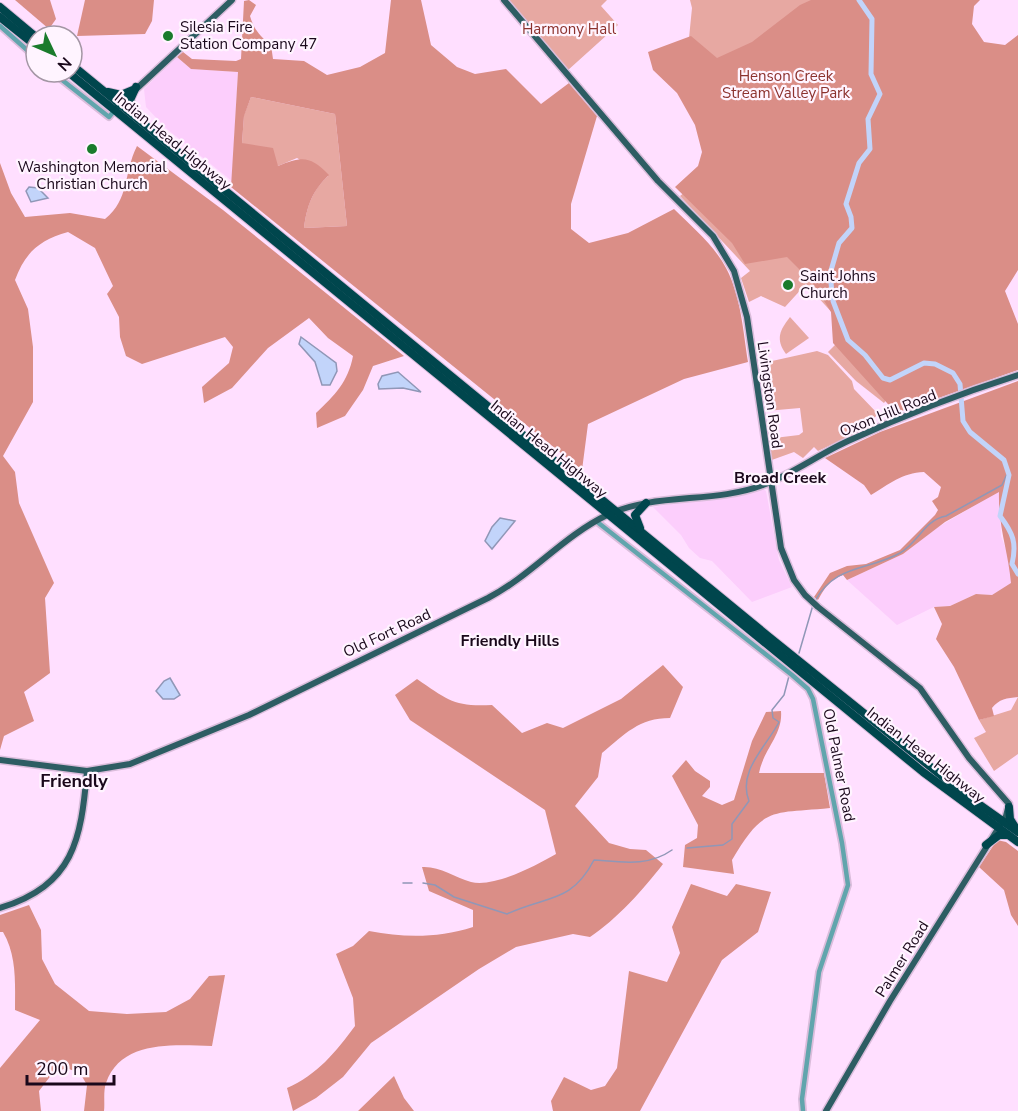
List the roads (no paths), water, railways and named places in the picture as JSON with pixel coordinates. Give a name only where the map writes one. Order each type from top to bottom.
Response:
[{"type":"highway","points":[[0,7],[24,27]]},
{"type":"highway","points":[[0,17],[24,36]]},
{"type":"highway","name":"Indian Head Highway","points":[[84,75],[96,85],[114,111],[145,124],[963,793],[1000,824],[1008,836],[1018,842]]},
{"type":"highway","name":"Indian Head Highway","points":[[82,84],[923,772],[1000,824],[1018,831]]},
{"type":"highway","points":[[96,85],[117,96],[135,88]]},
{"type":"highway","points":[[135,88],[131,96],[131,105],[145,124]]},
{"type":"highway","points":[[646,503],[636,512],[635,519],[649,538]]},
{"type":"highway","points":[[1009,807],[1011,823],[1018,831]]},
{"type":"highway","points":[[986,845],[999,835],[1008,836]]},
{"type":"main road","points":[[114,111],[135,88],[232,0]]},
{"type":"main road","name":"Livingston Road","points":[[504,0],[658,182],[707,229],[730,262],[740,287],[747,317],[782,554],[794,580],[816,606],[920,688],[969,758],[1005,798],[1009,807]]},
{"type":"main road","name":"Oxon Hill Road","points":[[771,482],[848,441],[1018,375]]},
{"type":"main road","name":"Old Fort Road","points":[[0,760],[87,771],[130,764],[249,715],[488,598],[519,581],[554,548],[596,521],[617,511],[646,503],[745,490],[771,482]]},
{"type":"main road","points":[[0,908],[27,898],[44,887],[67,861],[81,829],[87,771]]},
{"type":"main road","points":[[1000,824],[1009,807]]},
{"type":"main road","name":"Palmer Road","points":[[826,1111],[882,1014],[1000,824]]},
{"type":"street","points":[[0,26],[24,47]]},
{"type":"street","points":[[71,84],[114,111]]},
{"type":"street","name":"Old Palmer Road","points":[[596,521],[792,675],[808,689],[813,699],[842,843],[848,885],[819,972],[802,1099],[803,1111]]},
{"type":"water","points":[[29,187],[38,188],[48,198],[31,202],[26,191]]},
{"type":"water","points":[[301,337],[336,363],[337,371],[330,385],[322,385],[315,362],[299,344]]},
{"type":"water","points":[[398,372],[421,392],[403,388],[379,389],[378,384],[382,376]]},
{"type":"water","points":[[500,518],[515,521],[492,549],[485,541]]},
{"type":"water","points":[[170,678],[180,695],[174,699],[163,699],[156,691],[164,681]]},
{"type":"waterway","name":"Broad Creek","points":[[859,0],[872,19],[871,74],[880,94],[868,119],[870,149],[859,163],[846,204],[852,228],[839,243],[830,274],[833,301],[848,340],[865,355],[883,378],[890,380],[924,363],[935,364],[953,373],[960,384],[963,421],[970,432],[1004,460],[1009,475],[1000,516],[1013,538],[1012,564],[1018,574]]},
{"type":"waterway","points":[[815,601],[832,580],[842,574],[900,553],[932,522],[1002,485],[1008,472]]},
{"type":"waterway","points":[[799,653],[813,605]]},
{"type":"waterway","points":[[687,848],[723,845],[732,839],[732,824],[749,801],[746,790],[750,769],[779,722],[773,718],[772,710],[784,695],[789,676]]},
{"type":"waterway","points":[[423,883],[435,885],[454,897],[507,914],[567,891],[585,874],[594,860],[644,861],[672,850]]},
{"type":"waterway","points":[[403,883],[412,883]]},
{"type":"place","name":"Silesia Fire Station Company 47","points":[[168,36]]},
{"type":"place","name":"Washington Memorial Christian Church","points":[[92,149]]},
{"type":"place","name":"Saint Johns Church","points":[[788,285]]},
{"type":"district","name":"Broad Creek","points":[[780,478]]},
{"type":"district","name":"Friendly Hills","points":[[510,641]]},
{"type":"district","name":"Friendly","points":[[74,781]]},
{"type":"park label","name":"Harmony Hall","points":[[569,29]]},
{"type":"park label","name":"Henson Creek Stream Valley Park","points":[[786,84]]}]
